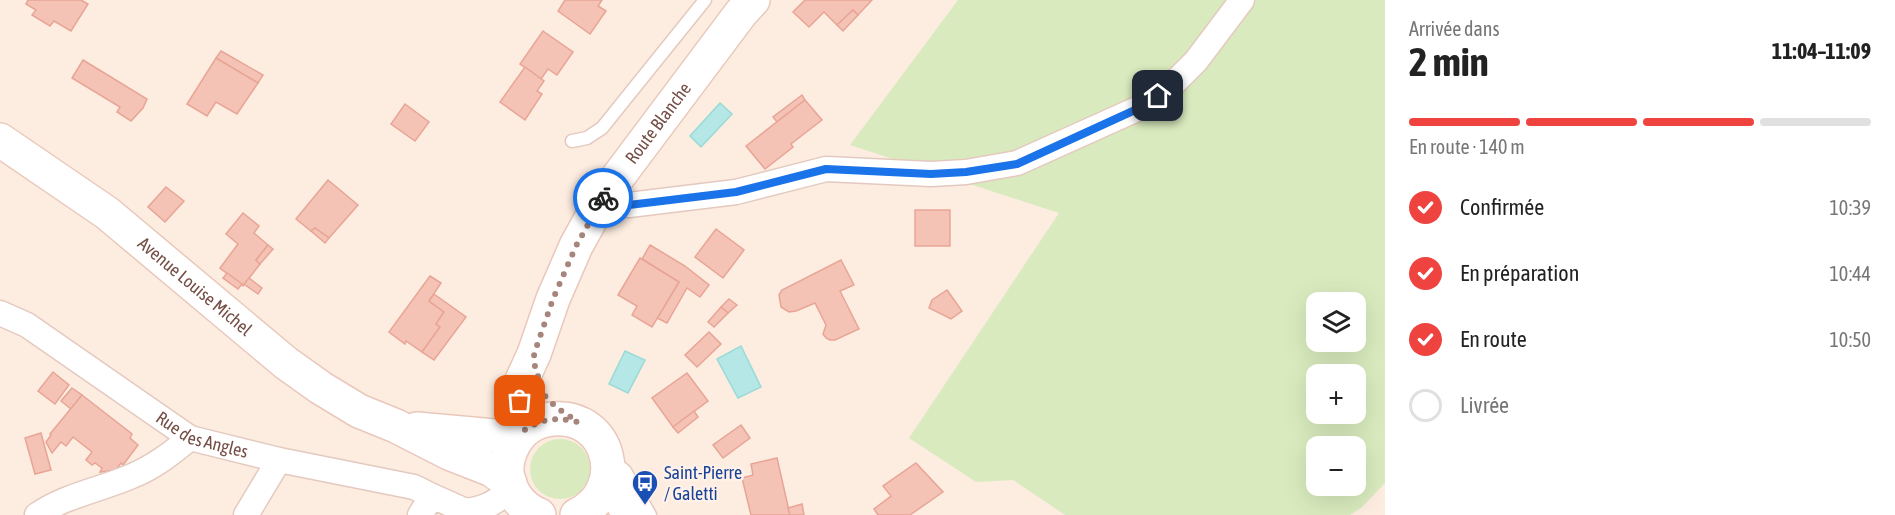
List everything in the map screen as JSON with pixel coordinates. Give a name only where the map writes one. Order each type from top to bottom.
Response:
[{"type":"street","name":"Route Blanche","points":[[520,435],[522,380],[576,246],[603,197],[753,0]]},
{"type":"street","points":[[603,197],[629,205],[736,192],[826,169],[931,174],[966,172],[1017,164],[1146,105],[1170,87],[1196,61],[1242,0]]},
{"type":"street","name":"Avenue Louise Michel","points":[[0,140],[107,213],[286,363],[321,388],[359,411],[396,426],[451,454],[492,470],[511,486],[525,507],[539,515]]},
{"type":"street","name":"Rue des Angles","points":[[0,313],[27,325],[190,438],[279,460],[414,487],[426,505],[470,513]]},
{"type":"street","points":[[534,354],[535,367],[544,395],[557,408],[596,436],[603,445],[607,467],[630,515]]},
{"type":"street","points":[[470,513],[492,505],[511,486],[507,472],[508,460],[520,435],[545,419],[562,418],[578,422]]},
{"type":"street","name":"Avenue Louise Michel","points":[[396,426],[520,435]]},
{"type":"street","points":[[37,515],[72,496],[130,477],[157,463],[190,438]]},
{"type":"street","points":[[246,515],[279,460]]},
{"type":"street","points":[[577,515],[599,498],[607,467]]},
{"type":"lane","points":[[572,141],[587,138],[602,128],[705,0]]},
{"type":"lane","points":[[607,467],[626,471],[650,515]]},
{"type":"green space","points":[[958,0],[1385,0],[1385,483],[1362,507],[1350,515],[1065,515],[1013,480],[976,482],[909,438],[1059,213],[850,145]]},
{"type":"green space","points":[[554,439],[566,439],[582,447],[588,457],[590,469],[588,481],[582,491],[566,499],[554,499],[538,491],[530,475],[530,463],[538,447]]},
{"type":"water","points":[[720,103],[732,114],[701,147],[690,136]]},
{"type":"water","points":[[741,346],[761,387],[738,398],[717,359]]},
{"type":"water","points":[[625,351],[645,360],[628,393],[609,384]]},
{"type":"building","points":[[28,0],[81,0],[88,4],[71,31],[54,21],[50,26],[32,15],[36,10],[26,4]]},
{"type":"building","points":[[565,0],[602,0],[598,6],[606,11],[590,34],[558,11]]},
{"type":"building","points":[[805,0],[872,0],[858,15],[853,10],[837,25],[824,12],[809,27],[793,12]]},
{"type":"building","points":[[853,10],[858,15],[843,31],[837,25]]},
{"type":"building","points":[[543,31],[573,52],[557,75],[548,69],[541,79],[520,64]]},
{"type":"building","points":[[221,51],[263,75],[258,83],[216,58]]},
{"type":"building","points":[[216,58],[258,83],[237,114],[216,102],[207,116],[187,104]]},
{"type":"building","points":[[83,60],[147,99],[143,108],[131,121],[117,112],[120,107],[72,78]]},
{"type":"building","points":[[525,67],[544,81],[537,91],[542,94],[525,120],[500,102]]},
{"type":"building","points":[[802,95],[805,100],[777,122],[773,117]]},
{"type":"building","points":[[805,100],[822,120],[791,144],[793,147],[765,169],[746,146]]},
{"type":"building","points":[[405,104],[429,122],[415,141],[391,124]]},
{"type":"building","points":[[328,180],[358,205],[329,238],[315,228],[311,231],[296,219]]},
{"type":"building","points":[[166,187],[184,201],[165,222],[148,207]]},
{"type":"building","points":[[915,210],[950,210],[950,246],[915,246]]},
{"type":"building","points":[[243,213],[259,226],[254,233],[268,245],[256,260],[260,264],[243,286],[220,268],[238,244],[226,234]]},
{"type":"building","points":[[315,228],[329,238],[325,243],[311,231]]},
{"type":"building","points":[[716,229],[744,250],[723,278],[695,257]]},
{"type":"building","points":[[268,245],[273,249],[260,264],[256,260]]},
{"type":"building","points":[[650,245],[685,266],[709,285],[700,297],[687,288],[667,323],[657,318],[679,282],[642,259]]},
{"type":"building","points":[[640,258],[679,282],[652,327],[632,315],[637,306],[618,295]]},
{"type":"building","points":[[841,260],[854,285],[840,291],[859,329],[830,340],[823,334],[826,325],[815,303],[789,312],[781,307],[779,295],[782,290]]},
{"type":"building","points":[[227,273],[242,284],[238,289],[223,278]]},
{"type":"building","points":[[430,276],[441,283],[429,301],[444,312],[436,324],[440,327],[422,352],[406,341],[405,344],[389,332]]},
{"type":"building","points":[[249,278],[262,288],[258,294],[244,284]]},
{"type":"building","points":[[947,290],[962,311],[951,319],[929,308],[932,300]]},
{"type":"building","points":[[434,294],[466,317],[434,360],[422,352],[440,327],[436,324],[444,312],[429,301]]},
{"type":"building","points":[[729,299],[737,305],[728,313],[721,307]]},
{"type":"building","points":[[721,307],[728,313],[714,327],[708,322]]},
{"type":"building","points":[[709,332],[721,344],[697,367],[685,355]]},
{"type":"building","points":[[53,372],[69,385],[55,404],[38,391]]},
{"type":"building","points":[[687,373],[708,401],[673,427],[652,398]]},
{"type":"building","points":[[72,388],[82,395],[71,409],[61,401]]},
{"type":"building","points":[[82,395],[132,434],[130,438],[138,445],[123,465],[121,463],[116,470],[100,472],[102,468],[86,460],[92,452],[73,437],[66,446],[61,442],[52,453],[46,442]]},
{"type":"building","points":[[694,411],[698,417],[678,433],[673,427]]},
{"type":"building","points":[[741,425],[750,438],[723,458],[713,445]]},
{"type":"building","points":[[41,433],[51,470],[35,474],[25,438]]},
{"type":"building","points":[[777,458],[790,515],[751,515],[742,478],[753,475],[751,464]]},
{"type":"building","points":[[916,463],[943,492],[910,515],[878,515],[874,509],[891,496],[883,486]]},
{"type":"building","points":[[802,504],[804,515],[790,515],[788,508]]},
{"type":"way so far","points":[[520,401],[523,431],[545,419],[562,418],[578,422],[557,408],[544,395],[535,367],[534,354],[553,299],[576,246],[603,198]]},
{"type":"place","name":"Saint-Pierre / Galetti","points":[[645,506]]},
{"type":"route","points":[[603,198],[629,205],[736,192],[826,169],[931,174],[966,172],[1017,164],[1146,105],[1158,96]]}]
